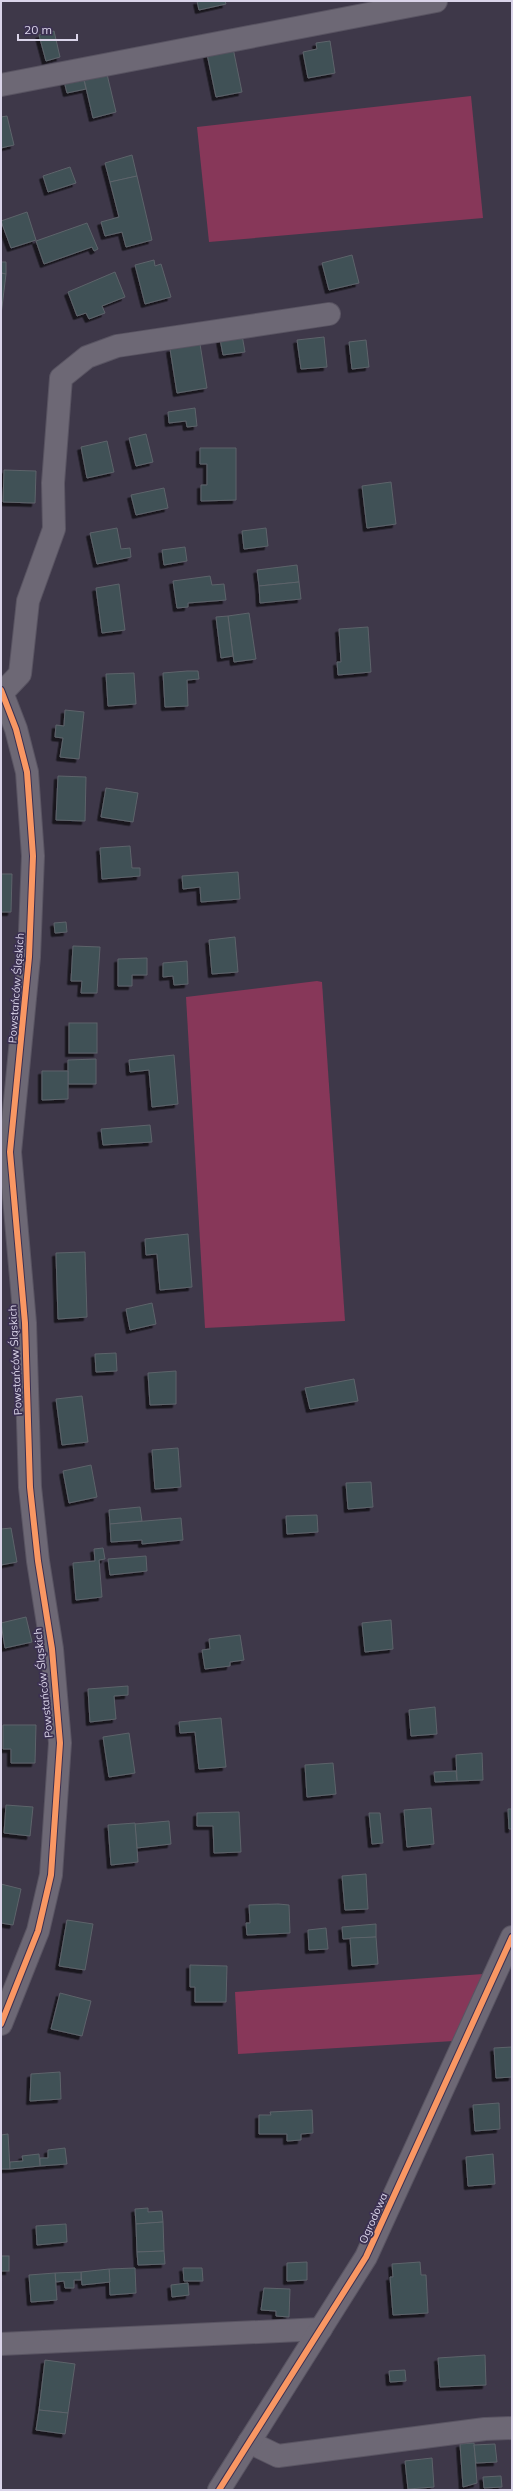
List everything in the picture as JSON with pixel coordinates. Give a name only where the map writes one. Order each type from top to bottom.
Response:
[{"type":"street","points":[[1,85],[436,1]]},
{"type":"street","points":[[2,692],[20,674],[28,601],[54,529],[53,483],[61,378],[87,357],[117,346],[329,314]]},
{"type":"street","name":"Powstańców Śląskich","points":[[1,2024],[38,1931],[51,1875],[60,1743],[52,1649],[38,1561],[30,1487],[25,1323],[5,1152],[29,957],[33,856],[28,772],[16,729],[2,692]]},
{"type":"street","name":"Ogrodowa","points":[[219,2490],[366,2258],[502,1980],[512,1937]]},
{"type":"street","points":[[1,2344],[321,2329]]},
{"type":"street","points":[[249,2442],[278,2456],[485,2429],[512,2428]]},
{"type":"shaded area","points":[[471,96],[483,218],[209,242],[197,127]]},
{"type":"shaded area","points":[[317,981],[322,982],[345,1321],[205,1328],[186,997]]},
{"type":"shaded area","points":[[483,1974],[454,2041],[238,2054],[235,1992]]},
{"type":"building","points":[[197,1],[225,1],[226,4],[199,10]]},
{"type":"building","points":[[54,31],[60,57],[46,61],[39,35]]},
{"type":"building","points":[[330,41],[335,73],[308,78],[303,52],[317,49],[316,43]]},
{"type":"building","points":[[233,48],[242,92],[216,97],[207,54]]},
{"type":"building","points":[[106,70],[116,112],[93,118],[83,75]]},
{"type":"building","points":[[82,72],[86,89],[67,93],[63,77]]},
{"type":"building","points":[[7,116],[14,145],[1,148],[1,117]]},
{"type":"building","points":[[132,155],[137,176],[110,182],[105,163]]},
{"type":"building","points":[[70,167],[76,183],[48,192],[43,176]]},
{"type":"building","points":[[137,176],[152,240],[126,247],[122,232],[105,236],[101,222],[119,217],[110,182]]},
{"type":"building","points":[[27,212],[36,240],[11,248],[1,221]]},
{"type":"building","points":[[87,223],[98,249],[94,251],[92,247],[44,264],[36,241]]},
{"type":"building","points":[[352,255],[359,283],[329,290],[322,263]]},
{"type":"building","points":[[154,260],[155,266],[161,264],[171,297],[145,304],[135,265]]},
{"type":"building","points":[[1,262],[6,262],[6,274],[1,273]]},
{"type":"building","points":[[115,272],[125,297],[102,306],[105,313],[89,319],[86,313],[77,316],[68,292]]},
{"type":"building","points":[[1,273],[6,274],[1,315]]},
{"type":"building","points":[[242,335],[245,352],[223,355],[220,339]]},
{"type":"building","points":[[324,337],[327,367],[301,369],[297,340]]},
{"type":"building","points":[[366,340],[369,367],[352,369],[349,342]]},
{"type":"building","points":[[200,344],[207,388],[177,393],[170,349]]},
{"type":"building","points":[[195,408],[197,426],[187,427],[186,421],[169,423],[168,412]]},
{"type":"building","points":[[146,434],[153,462],[136,466],[129,438]]},
{"type":"building","points":[[107,441],[114,472],[87,478],[81,447]]},
{"type":"building","points":[[200,448],[236,448],[236,500],[201,501],[201,485],[207,485],[207,464],[200,464]]},
{"type":"building","points":[[4,470],[36,471],[35,503],[3,502]]},
{"type":"building","points":[[391,482],[396,524],[367,528],[362,486]]},
{"type":"building","points":[[164,488],[168,508],[136,515],[131,495]]},
{"type":"building","points":[[117,528],[121,549],[130,548],[131,557],[97,564],[90,533]]},
{"type":"building","points":[[266,528],[268,546],[244,549],[242,531]]},
{"type":"building","points":[[185,547],[187,561],[164,565],[162,550]]},
{"type":"building","points":[[297,565],[299,582],[259,586],[257,570]]},
{"type":"building","points":[[210,576],[212,585],[224,584],[226,600],[188,603],[188,607],[177,608],[173,581]]},
{"type":"building","points":[[299,582],[301,599],[260,603],[259,586]]},
{"type":"building","points":[[119,584],[125,630],[102,633],[96,588]]},
{"type":"building","points":[[249,613],[256,659],[234,662],[228,616]]},
{"type":"building","points":[[228,616],[233,656],[221,658],[216,617]]},
{"type":"building","points":[[368,627],[371,672],[338,675],[337,662],[341,662],[339,629]]},
{"type":"building","points":[[198,671],[199,679],[187,680],[188,706],[165,707],[163,673]]},
{"type":"building","points":[[134,673],[136,704],[108,706],[106,674]]},
{"type":"building","points":[[65,710],[84,712],[79,759],[60,757],[63,738],[55,737],[56,725],[64,726]]},
{"type":"building","points":[[58,776],[86,777],[85,821],[56,820]]},
{"type":"building","points":[[106,788],[138,793],[133,822],[101,817]]},
{"type":"building","points":[[130,846],[132,868],[140,868],[140,876],[102,879],[100,848]]},
{"type":"building","points":[[238,872],[240,899],[201,902],[200,887],[183,889],[182,876]]},
{"type":"building","points":[[1,874],[12,874],[11,912],[1,912]]},
{"type":"building","points":[[66,922],[67,932],[55,933],[54,923]]},
{"type":"building","points":[[235,937],[238,972],[212,974],[209,940]]},
{"type":"building","points":[[73,946],[100,947],[97,993],[81,993],[82,981],[71,981]]},
{"type":"building","points":[[147,958],[147,975],[132,975],[132,986],[118,986],[118,959]]},
{"type":"building","points":[[187,961],[188,984],[174,985],[173,976],[163,977],[163,963]]},
{"type":"building","points":[[69,1023],[97,1023],[97,1053],[69,1053]]},
{"type":"building","points":[[174,1055],[178,1104],[152,1107],[149,1070],[130,1072],[129,1060]]},
{"type":"building","points":[[96,1059],[96,1084],[68,1084],[68,1060]]},
{"type":"building","points":[[42,1071],[68,1071],[68,1099],[42,1100]]},
{"type":"building","points":[[150,1125],[152,1142],[103,1145],[101,1129]]},
{"type":"building","points":[[188,1234],[192,1287],[160,1290],[157,1254],[146,1255],[145,1239]]},
{"type":"building","points":[[85,1252],[87,1317],[58,1319],[56,1253]]},
{"type":"building","points":[[152,1303],[156,1324],[130,1330],[126,1309]]},
{"type":"building","points":[[116,1353],[117,1371],[96,1372],[95,1354]]},
{"type":"building","points":[[176,1371],[176,1404],[150,1405],[148,1373]]},
{"type":"building","points":[[354,1379],[358,1401],[310,1409],[305,1388]]},
{"type":"building","points":[[82,1396],[88,1442],[62,1445],[56,1399]]},
{"type":"building","points":[[178,1448],[181,1487],[155,1489],[152,1450]]},
{"type":"building","points":[[91,1465],[97,1497],[69,1503],[63,1471]]},
{"type":"building","points":[[371,1482],[373,1507],[348,1509],[346,1483]]},
{"type":"building","points":[[140,1507],[142,1521],[110,1524],[109,1510]]},
{"type":"building","points":[[317,1515],[318,1532],[287,1534],[286,1516]]},
{"type":"building","points":[[181,1518],[183,1540],[142,1544],[142,1540],[111,1542],[110,1524]]},
{"type":"building","points":[[11,1528],[17,1562],[1,1565],[1,1529]]},
{"type":"building","points":[[103,1548],[105,1559],[99,1560],[102,1597],[76,1600],[73,1563],[95,1561],[94,1549]]},
{"type":"building","points":[[146,1556],[147,1571],[110,1575],[108,1559]]},
{"type":"building","points":[[26,1617],[32,1642],[5,1648],[1,1623]]},
{"type":"building","points":[[391,1620],[393,1649],[365,1652],[362,1623]]},
{"type":"building","points":[[240,1635],[244,1660],[230,1662],[230,1666],[205,1669],[202,1650],[210,1649],[209,1639]]},
{"type":"building","points":[[128,1686],[128,1695],[114,1696],[116,1719],[90,1722],[88,1689]]},
{"type":"building","points":[[435,1707],[437,1734],[411,1736],[409,1710]]},
{"type":"building","points":[[221,1718],[226,1767],[199,1769],[195,1732],[180,1733],[179,1722]]},
{"type":"building","points":[[3,1725],[36,1725],[35,1763],[11,1763],[11,1749],[3,1749]]},
{"type":"building","points":[[129,1733],[135,1773],[109,1777],[103,1737]]},
{"type":"building","points":[[482,1753],[483,1780],[457,1781],[456,1755]]},
{"type":"building","points":[[333,1763],[336,1794],[307,1797],[305,1765]]},
{"type":"building","points":[[456,1771],[457,1781],[435,1782],[434,1772]]},
{"type":"building","points":[[6,1805],[33,1807],[30,1836],[4,1833]]},
{"type":"building","points":[[431,1808],[434,1844],[407,1847],[404,1810]]},
{"type":"building","points":[[508,1809],[512,1809],[512,1829],[509,1829]]},
{"type":"building","points":[[239,1812],[241,1852],[214,1853],[213,1826],[197,1826],[197,1813]]},
{"type":"building","points":[[369,1813],[380,1813],[383,1843],[372,1844]]},
{"type":"building","points":[[169,1821],[171,1844],[137,1848],[135,1824]]},
{"type":"building","points":[[135,1823],[138,1862],[111,1865],[108,1825]]},
{"type":"building","points":[[366,1874],[368,1909],[345,1910],[342,1876]]},
{"type":"building","points":[[1,1884],[21,1889],[13,1925],[1,1923]]},
{"type":"building","points":[[249,1905],[289,1905],[290,1933],[247,1935],[246,1923],[250,1923]]},
{"type":"building","points":[[67,1920],[93,1924],[85,1970],[59,1966]]},
{"type":"building","points":[[376,1924],[376,1937],[343,1939],[342,1927]]},
{"type":"building","points":[[326,1928],[328,1949],[309,1950],[308,1930]]},
{"type":"building","points":[[376,1937],[378,1964],[352,1966],[350,1938]]},
{"type":"building","points":[[190,1965],[227,1966],[226,2002],[195,2002],[195,1987],[190,1987]]},
{"type":"building","points":[[60,1993],[91,2001],[82,2036],[51,2029]]},
{"type":"building","points":[[512,2047],[512,2077],[496,2078],[494,2048]]},
{"type":"building","points":[[60,2072],[61,2099],[30,2101],[31,2074]]},
{"type":"building","points":[[499,2103],[500,2129],[475,2131],[473,2105]]},
{"type":"building","points":[[312,2110],[313,2133],[301,2134],[301,2140],[287,2141],[287,2134],[259,2134],[259,2115],[271,2115],[270,2112]]},
{"type":"building","points":[[8,2134],[10,2169],[1,2169],[1,2135]]},
{"type":"building","points":[[65,2148],[67,2164],[40,2166],[40,2158],[48,2158],[48,2150]]},
{"type":"building","points":[[39,2154],[40,2166],[10,2169],[10,2162],[23,2161],[22,2156]]},
{"type":"building","points":[[493,2154],[495,2184],[468,2186],[466,2157]]},
{"type":"building","points":[[148,2208],[148,2212],[162,2211],[163,2222],[136,2224],[135,2209]]},
{"type":"building","points":[[163,2222],[164,2251],[137,2252],[136,2224]]},
{"type":"building","points":[[66,2224],[67,2242],[37,2245],[36,2226]]},
{"type":"building","points":[[164,2251],[165,2264],[138,2265],[137,2252]]},
{"type":"building","points":[[1,2256],[9,2256],[9,2271],[1,2271]]},
{"type":"building","points":[[307,2262],[307,2280],[287,2281],[287,2263]]},
{"type":"building","points":[[420,2262],[421,2275],[426,2275],[428,2313],[393,2315],[390,2277],[393,2277],[392,2264]]},
{"type":"building","points":[[135,2268],[136,2293],[110,2295],[109,2269]]},
{"type":"building","points":[[183,2268],[202,2268],[203,2281],[184,2281]]},
{"type":"building","points":[[109,2269],[110,2282],[82,2285],[81,2272]]},
{"type":"building","points":[[81,2272],[81,2280],[74,2280],[74,2288],[65,2288],[64,2281],[56,2282],[55,2273]]},
{"type":"building","points":[[55,2273],[57,2300],[31,2302],[29,2275]]},
{"type":"building","points":[[188,2283],[189,2295],[172,2297],[171,2285]]},
{"type":"building","points":[[264,2288],[290,2289],[289,2317],[276,2316],[276,2311],[261,2310]]},
{"type":"building","points":[[485,2355],[486,2385],[440,2387],[438,2358]]},
{"type":"building","points":[[45,2360],[75,2364],[68,2413],[39,2410]]},
{"type":"building","points":[[405,2370],[406,2381],[390,2382],[389,2371]]},
{"type":"building","points":[[39,2410],[68,2413],[65,2434],[36,2430]]},
{"type":"building","points":[[474,2443],[477,2483],[463,2487],[460,2444]]},
{"type":"building","points":[[495,2444],[497,2462],[476,2463],[474,2445]]},
{"type":"building","points":[[432,2458],[434,2487],[408,2489],[405,2461]]},
{"type":"building","points":[[501,2476],[502,2487],[484,2488],[483,2477]]},
{"type":"cycle path","points":[[1,690],[16,729],[27,772],[33,856],[29,957],[10,1152],[25,1323],[30,1487],[38,1561],[52,1649],[60,1743],[51,1875],[38,1931],[1,2024]]},
{"type":"cycle path","points":[[219,2490],[366,2257],[512,1937]]}]
